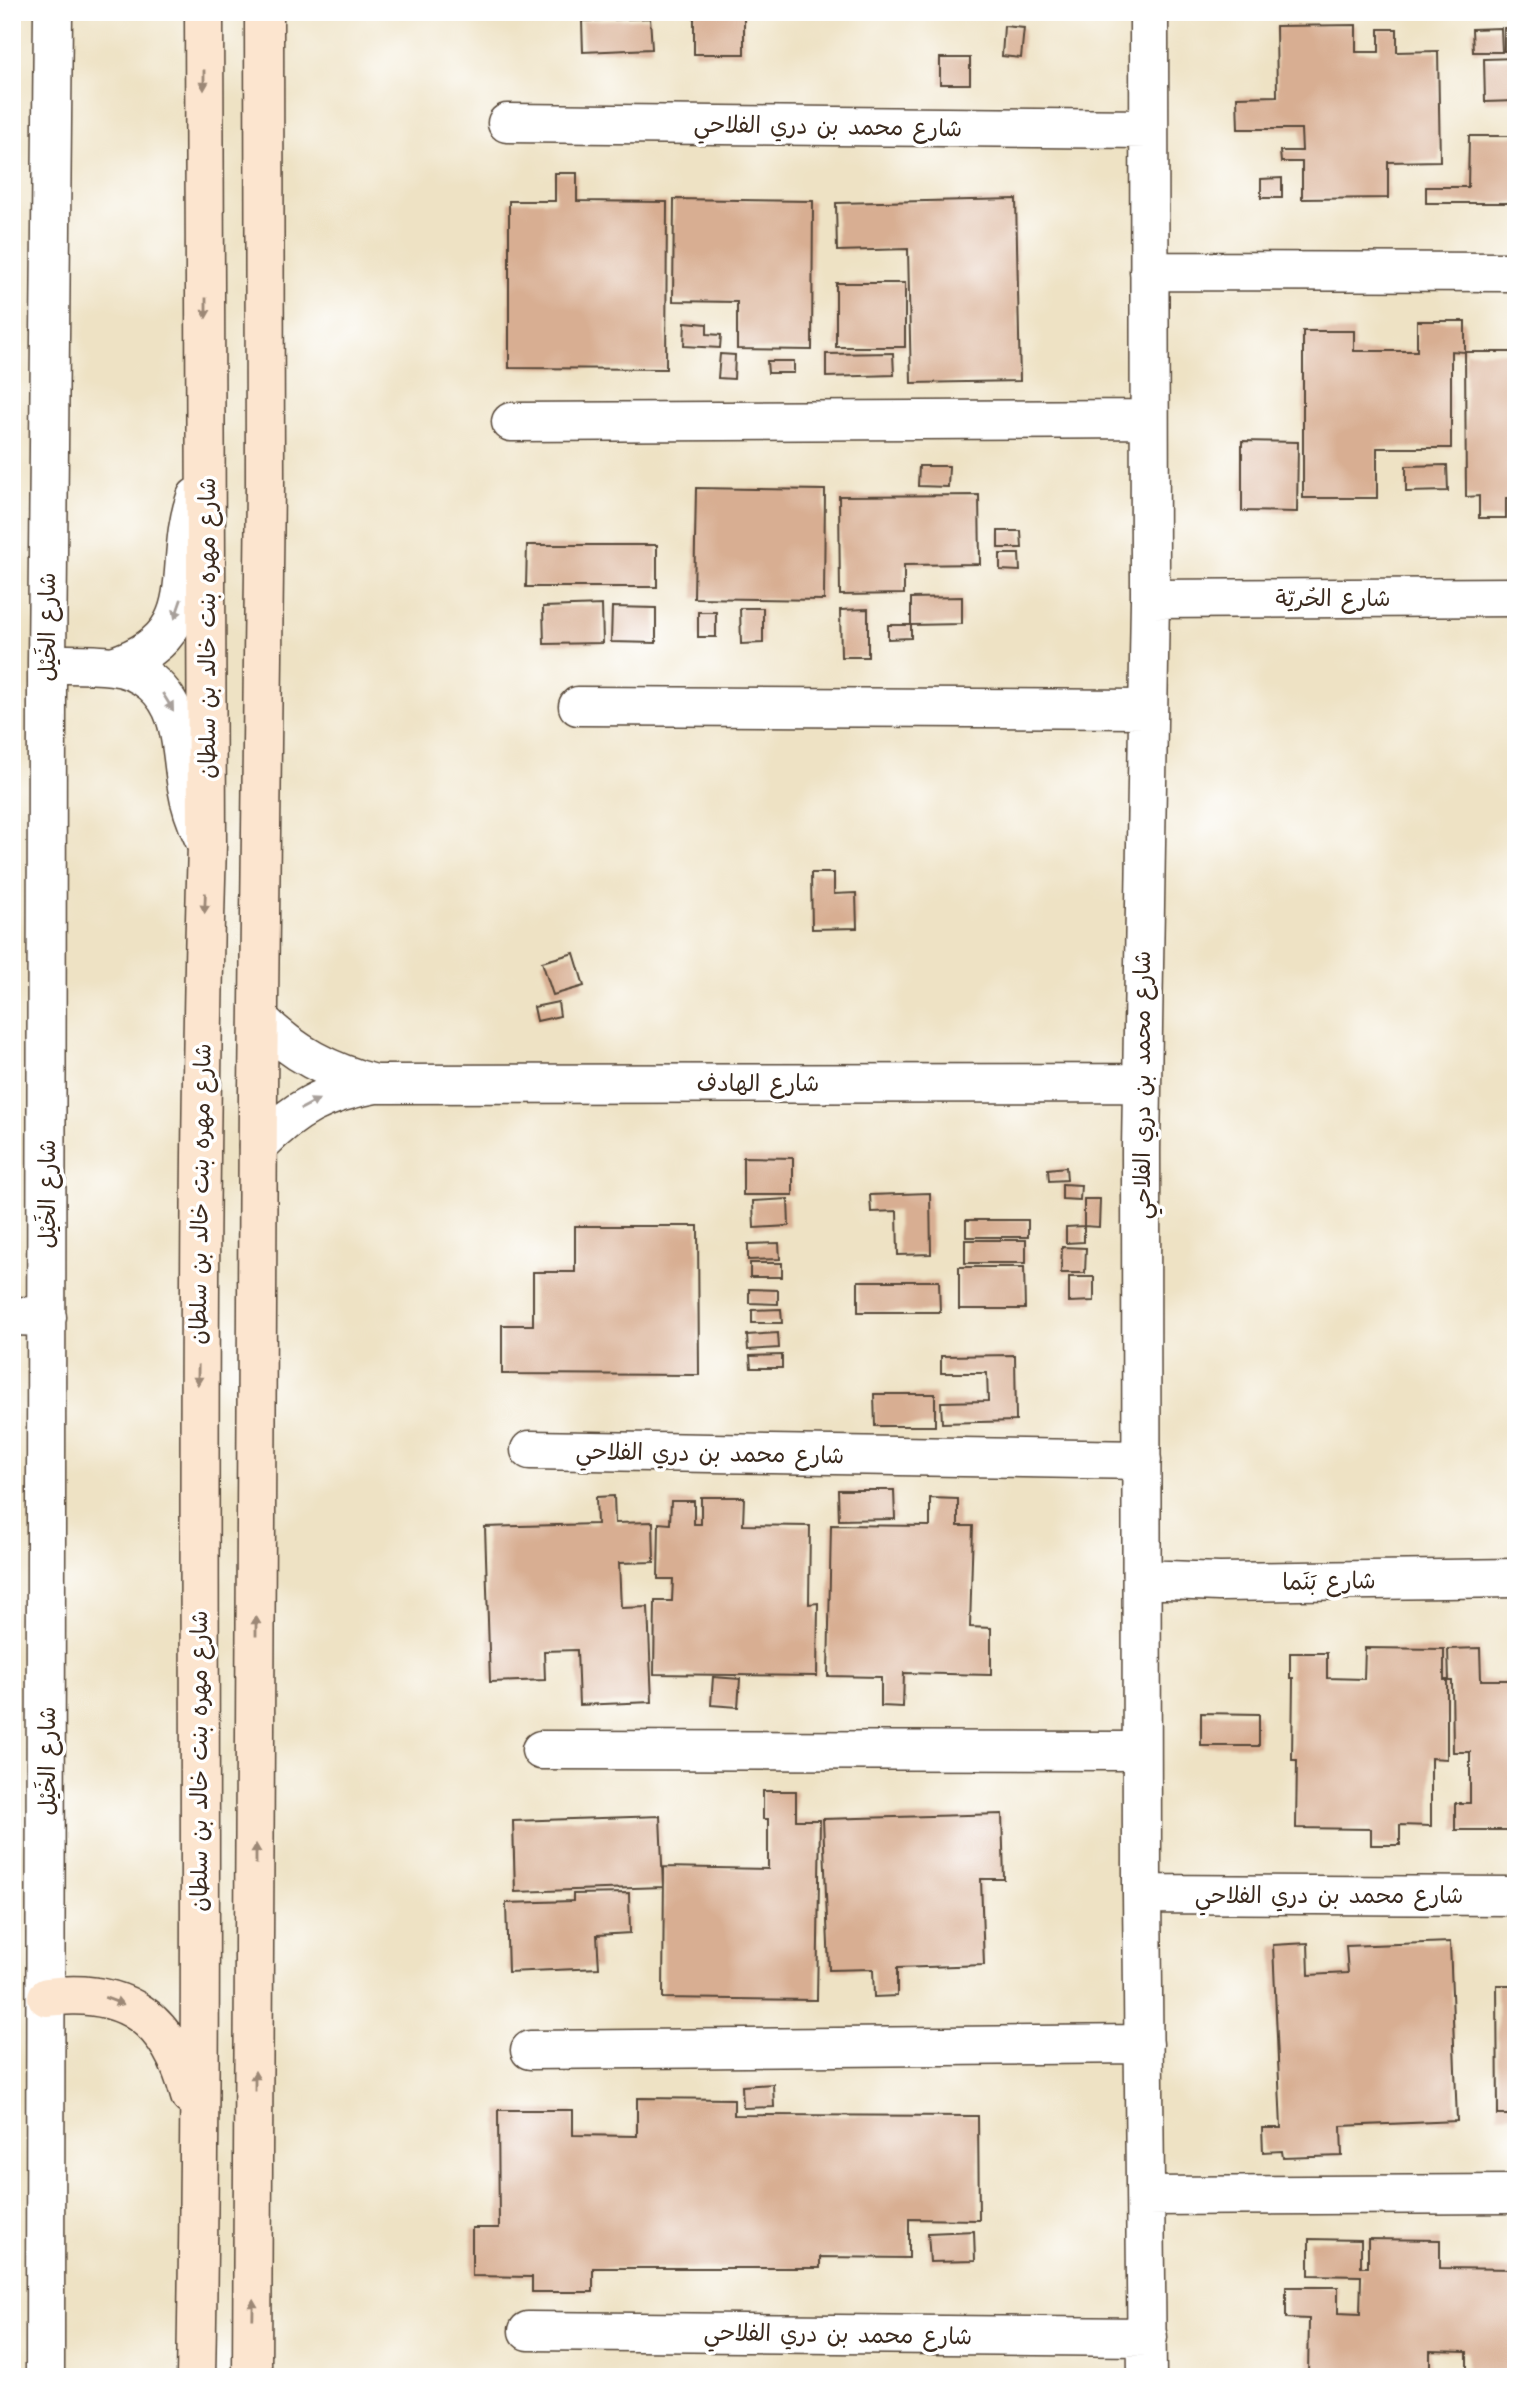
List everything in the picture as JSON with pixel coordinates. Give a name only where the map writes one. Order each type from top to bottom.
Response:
[{"type":"street","name":"شارع الخَيْل","points":[[45,2377],[47,1997],[29,1316],[47,664],[53,12]]},
{"type":"street","name":"شارع مهره بنت خالد بن سلطان","points":[[196,2377],[201,2142],[198,1417],[207,844],[204,12]]},
{"type":"street","points":[[252,2377],[258,1146],[265,484],[264,12]]},
{"type":"street","name":"شارع محمد بن دري الفلاحي","points":[[1147,2377],[1141,1751],[1141,1083],[1150,599],[1149,12]]},
{"type":"street","name":"شارع محمد بن دري الفلاحي","points":[[507,123],[1148,129]]},
{"type":"street","points":[[1149,271],[1516,272]]},
{"type":"street","points":[[511,422],[1149,419]]},
{"type":"street","points":[[113,666],[146,652],[171,626],[183,592],[193,505],[207,472]]},
{"type":"street","name":"شارع الحُريّة","points":[[1150,599],[1516,597]]},
{"type":"street","points":[[47,664],[113,666],[131,670],[160,690],[171,705],[178,722],[190,805],[207,844]]},
{"type":"street","points":[[578,706],[1147,709]]},
{"type":"street","name":"شارع الهادف","points":[[260,1020],[276,1036],[312,1061],[332,1071],[375,1084]]},
{"type":"street","name":"شارع الهادف","points":[[258,1146],[277,1126],[322,1097],[375,1084],[1141,1083]]},
{"type":"street","name":"شارع محمد بن دري الفلاحي","points":[[530,1450],[1142,1460]]},
{"type":"street","name":"شارع بَنَما","points":[[1142,1578],[1219,1582],[1516,1578]]},
{"type":"street","points":[[541,1750],[1141,1751]]},
{"type":"street","name":"شارع محمد بن دري الفلاحي","points":[[1142,1894],[1516,1896]]},
{"type":"street","points":[[47,1997],[76,1993],[106,1997],[132,2008],[156,2026],[174,2049],[186,2079],[201,2142]]},
{"type":"street","points":[[530,2050],[1144,2044]]},
{"type":"street","points":[[1146,2196],[1516,2194]]},
{"type":"street","name":"شارع محمد بن دري الفلاحي","points":[[528,2331],[1148,2337]]},
{"type":"building","points":[[694,12],[744,12],[744,54],[694,54]]},
{"type":"building","points":[[650,18],[652,49],[583,52],[582,21]]},
{"type":"building","points":[[1356,25],[1356,52],[1379,52],[1379,29],[1397,29],[1397,52],[1438,51],[1440,161],[1388,162],[1388,198],[1302,199],[1302,162],[1281,162],[1280,151],[1302,151],[1301,129],[1238,129],[1237,97],[1277,96],[1276,26]]},
{"type":"building","points":[[1004,26],[1024,28],[1021,58],[1002,56]]},
{"type":"building","points":[[1501,28],[1502,52],[1473,52],[1472,29]]},
{"type":"building","points":[[1504,28],[1516,28],[1516,51],[1504,51]]},
{"type":"building","points":[[940,58],[970,58],[970,84],[940,84]]},
{"type":"building","points":[[1516,58],[1516,101],[1485,102],[1484,59]]},
{"type":"building","points":[[1469,136],[1516,136],[1516,203],[1426,203],[1426,187],[1468,187]]},
{"type":"building","points":[[555,173],[577,173],[577,201],[667,202],[666,369],[509,368],[509,201],[555,201]]},
{"type":"building","points":[[1282,178],[1282,198],[1261,198],[1261,179]]},
{"type":"building","points":[[674,199],[813,201],[812,350],[737,349],[737,302],[673,301]]},
{"type":"building","points":[[1016,199],[1020,381],[911,383],[908,249],[837,251],[836,203]]},
{"type":"building","points":[[836,283],[905,283],[905,347],[836,347]]},
{"type":"building","points":[[1417,321],[1465,321],[1465,352],[1451,351],[1451,448],[1377,448],[1377,498],[1303,498],[1303,331],[1354,331],[1354,351],[1417,351]]},
{"type":"building","points":[[685,322],[707,324],[707,334],[721,335],[720,348],[684,346]]},
{"type":"building","points":[[1465,352],[1516,352],[1516,498],[1506,498],[1506,518],[1479,518],[1479,496],[1466,497]]},
{"type":"building","points":[[893,353],[894,375],[826,377],[826,354]]},
{"type":"building","points":[[720,354],[735,355],[734,379],[718,378]]},
{"type":"building","points":[[767,361],[794,361],[794,373],[768,373]]},
{"type":"building","points":[[1242,441],[1298,442],[1297,512],[1242,511]]},
{"type":"building","points":[[1447,465],[1448,491],[1406,492],[1406,466]]},
{"type":"building","points":[[919,466],[949,466],[948,487],[918,486]]},
{"type":"building","points":[[696,488],[825,490],[824,600],[694,598]]},
{"type":"building","points":[[979,495],[980,564],[904,565],[904,594],[840,595],[839,496]]},
{"type":"building","points":[[998,531],[1021,531],[1022,548],[998,548]]},
{"type":"building","points":[[527,545],[657,545],[657,587],[526,587]]},
{"type":"building","points":[[1000,554],[1019,554],[1020,571],[1000,570]]},
{"type":"building","points":[[962,597],[962,624],[911,625],[911,598]]},
{"type":"building","points":[[602,605],[603,643],[544,644],[543,607]]},
{"type":"building","points":[[612,607],[656,608],[656,643],[611,642]]},
{"type":"building","points":[[740,608],[763,608],[763,643],[741,644]]},
{"type":"building","points":[[868,609],[868,657],[841,657],[840,610]]},
{"type":"building","points":[[698,612],[716,612],[716,637],[698,637]]},
{"type":"building","points":[[888,625],[911,625],[911,638],[888,639]]},
{"type":"building","points":[[811,873],[834,873],[834,894],[856,893],[857,928],[812,929]]},
{"type":"building","points":[[574,953],[584,986],[553,995],[542,962]]},
{"type":"building","points":[[558,1002],[560,1016],[537,1021],[534,1007]]},
{"type":"building","points":[[743,1157],[793,1158],[793,1195],[743,1195]]},
{"type":"building","points":[[1066,1167],[1067,1180],[1049,1181],[1048,1169]]},
{"type":"building","points":[[1062,1184],[1081,1185],[1080,1200],[1062,1199]]},
{"type":"building","points":[[930,1193],[931,1254],[898,1255],[897,1211],[871,1212],[870,1195]]},
{"type":"building","points":[[788,1199],[789,1226],[754,1228],[753,1201]]},
{"type":"building","points":[[1084,1199],[1100,1199],[1099,1227],[1084,1226]]},
{"type":"building","points":[[966,1220],[1028,1220],[1028,1237],[966,1237]]},
{"type":"building","points":[[575,1226],[698,1226],[699,1375],[502,1374],[502,1325],[533,1325],[533,1272],[575,1272]]},
{"type":"building","points":[[1084,1226],[1084,1242],[1066,1243],[1066,1227]]},
{"type":"building","points":[[965,1240],[1026,1240],[1026,1263],[965,1263]]},
{"type":"building","points":[[779,1243],[780,1259],[748,1260],[748,1244]]},
{"type":"building","points":[[1062,1247],[1086,1248],[1085,1273],[1061,1273]]},
{"type":"building","points":[[750,1263],[782,1263],[782,1277],[750,1277]]},
{"type":"building","points":[[959,1267],[1024,1267],[1025,1309],[959,1309]]},
{"type":"building","points":[[1069,1277],[1094,1277],[1094,1301],[1069,1302]]},
{"type":"building","points":[[858,1281],[939,1281],[940,1312],[858,1312]]},
{"type":"building","points":[[749,1289],[778,1290],[778,1304],[749,1303]]},
{"type":"building","points":[[781,1309],[782,1323],[752,1323],[752,1310]]},
{"type":"building","points":[[778,1333],[779,1348],[748,1350],[747,1335]]},
{"type":"building","points":[[782,1355],[782,1368],[751,1368],[750,1356]]},
{"type":"building","points":[[1015,1355],[1016,1421],[942,1423],[941,1402],[988,1401],[987,1373],[941,1373],[941,1356]]},
{"type":"building","points":[[874,1394],[935,1394],[935,1426],[875,1426]]},
{"type":"building","points":[[838,1490],[894,1490],[895,1519],[839,1520]]},
{"type":"building","points":[[614,1496],[615,1523],[653,1522],[654,1562],[619,1563],[621,1608],[648,1607],[652,1702],[579,1705],[577,1650],[544,1651],[545,1680],[490,1682],[485,1527],[597,1524],[596,1497]]},
{"type":"building","points":[[701,1497],[744,1497],[743,1525],[810,1526],[809,1604],[818,1603],[817,1676],[654,1674],[655,1601],[672,1601],[673,1579],[658,1579],[659,1523],[670,1524],[671,1501],[694,1501],[694,1524],[701,1524]]},
{"type":"building","points":[[930,1498],[958,1499],[958,1526],[973,1526],[970,1627],[991,1628],[991,1675],[904,1673],[903,1707],[881,1706],[881,1677],[828,1676],[831,1525],[930,1526]]},
{"type":"building","points":[[1365,1648],[1444,1649],[1444,1680],[1447,1680],[1447,1759],[1431,1758],[1431,1826],[1400,1825],[1400,1845],[1371,1845],[1371,1829],[1296,1828],[1297,1760],[1292,1760],[1293,1678],[1290,1678],[1290,1653],[1327,1653],[1327,1678],[1364,1679]]},
{"type":"building","points":[[1480,1648],[1481,1680],[1516,1680],[1516,1803],[1512,1803],[1513,1830],[1455,1830],[1455,1803],[1470,1803],[1470,1752],[1453,1752],[1452,1681],[1449,1681],[1448,1649]]},
{"type":"building","points":[[713,1677],[740,1679],[738,1707],[711,1705]]},
{"type":"building","points":[[1201,1713],[1259,1714],[1259,1746],[1201,1746]]},
{"type":"building","points":[[763,1791],[796,1791],[796,1820],[820,1820],[817,2000],[663,1998],[664,1867],[768,1869],[768,1819],[763,1819]]},
{"type":"building","points":[[1002,1814],[1004,1879],[981,1879],[984,1965],[897,1968],[897,1996],[874,1997],[873,1969],[829,1970],[823,1819]]},
{"type":"building","points":[[660,1816],[663,1887],[515,1892],[513,1821]]},
{"type":"building","points":[[629,1893],[630,1933],[597,1935],[599,1968],[508,1972],[506,1903],[573,1901],[573,1894]]},
{"type":"building","points":[[1450,1942],[1457,2121],[1341,2126],[1342,2156],[1283,2158],[1282,2151],[1263,2152],[1262,2128],[1281,2128],[1273,1945],[1308,1943],[1309,1975],[1348,1973],[1346,1946]]},
{"type":"building","points":[[1497,1985],[1516,1985],[1516,2115],[1498,2115]]},
{"type":"building","points":[[773,2084],[774,2107],[743,2108],[742,2086]]},
{"type":"building","points":[[637,2098],[734,2099],[734,2115],[978,2116],[979,2220],[909,2219],[909,2258],[820,2257],[820,2268],[593,2268],[593,2292],[532,2292],[532,2277],[472,2276],[472,2228],[499,2228],[498,2110],[573,2110],[573,2135],[637,2136]]},
{"type":"building","points":[[974,2231],[975,2261],[930,2262],[928,2233]]},
{"type":"building","points":[[1309,2239],[1361,2240],[1361,2267],[1368,2267],[1368,2239],[1440,2240],[1440,2268],[1516,2269],[1516,2377],[1467,2377],[1467,2352],[1430,2351],[1430,2368],[1413,2368],[1413,2377],[1308,2377],[1309,2319],[1286,2318],[1286,2287],[1338,2287],[1338,2313],[1360,2314],[1361,2276],[1309,2275]]}]
